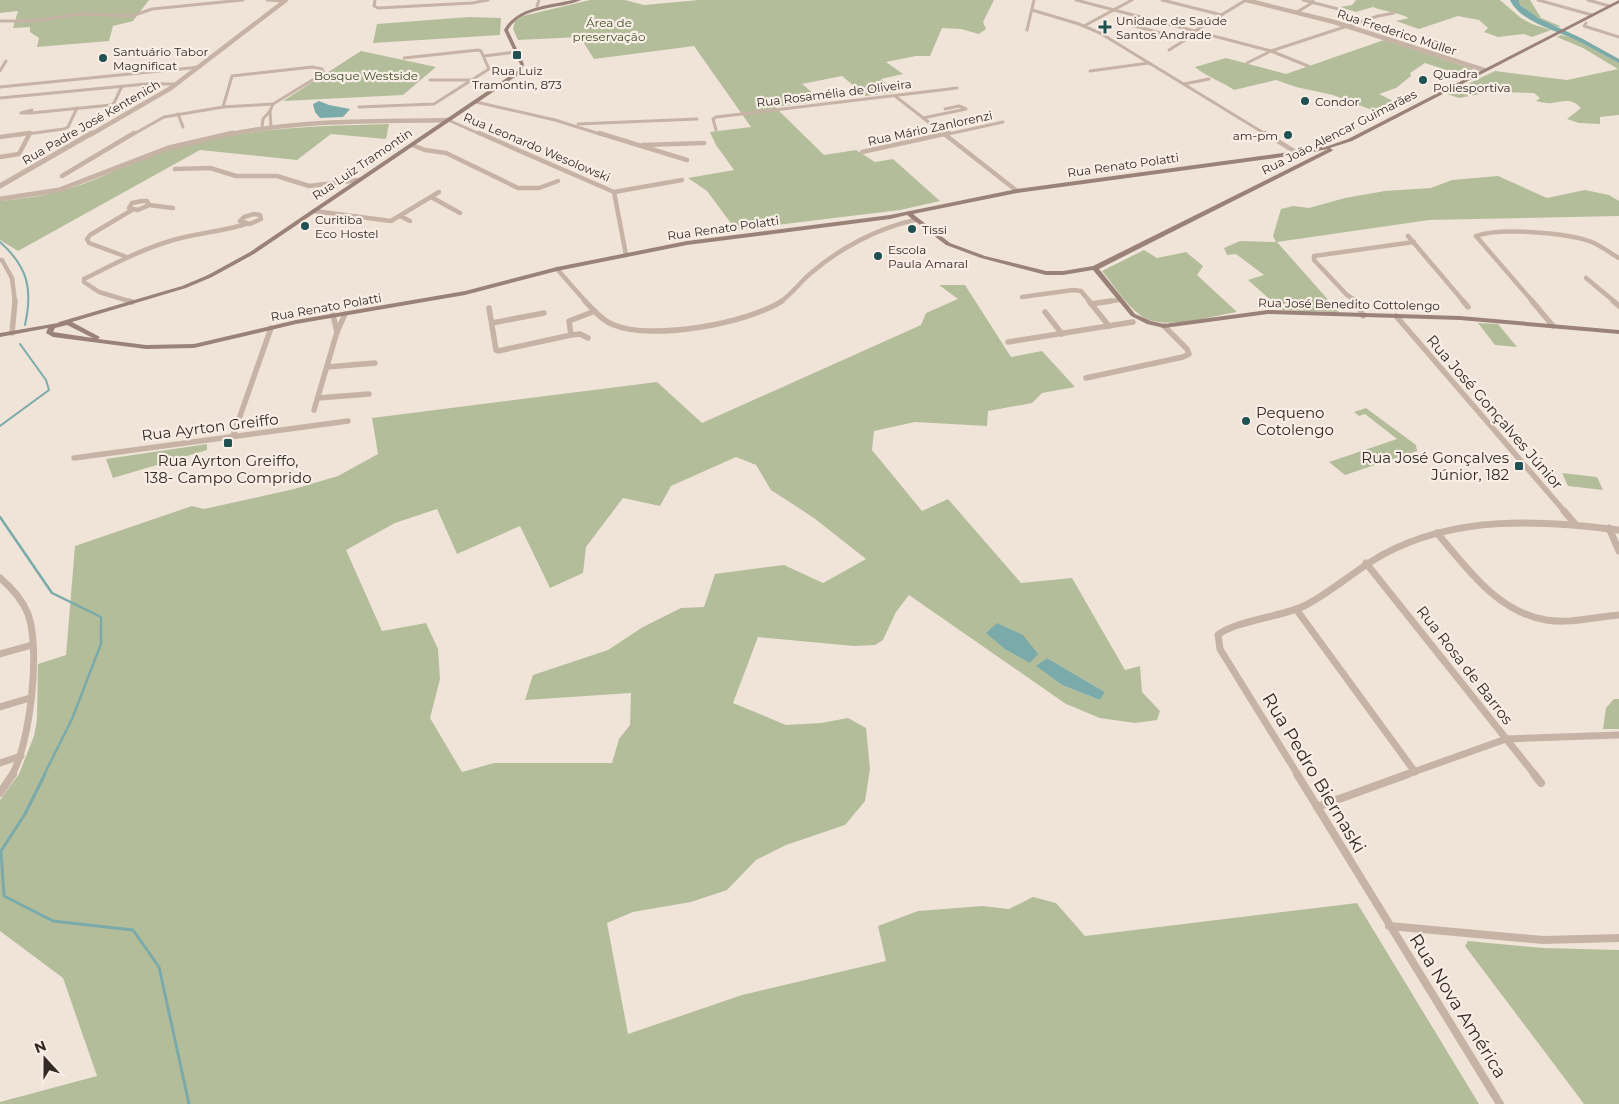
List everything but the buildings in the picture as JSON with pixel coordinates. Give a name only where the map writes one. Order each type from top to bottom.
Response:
[{"type":"main road","name":"Rua Luiz Tramontin","points":[[0,335],[59,324],[94,312],[184,287],[210,276],[252,253],[476,102],[522,68],[517,52],[506,30],[510,21],[524,14],[575,0]]},
{"type":"main road","name":"Rua João Alencar Guimarães","points":[[1095,268],[1350,140],[1619,1]]},
{"type":"main road","points":[[1609,6],[1619,8]]},
{"type":"main road","name":"Rua Renato Polatti","points":[[52,334],[152,347],[182,347],[217,342],[271,328],[465,293],[557,269],[708,240],[890,217],[1017,192],[1297,153],[1350,140]]},
{"type":"main road","points":[[1297,153],[1306,162]]},
{"type":"main road","points":[[909,214],[942,240],[956,248],[1020,268],[1054,273],[1095,268]]},
{"type":"main road","name":"Rua José Benedito Cottolengo","points":[[1095,268],[1136,318],[1164,326],[1261,312],[1471,319],[1619,332]]},
{"type":"main road","name":"Rua Luiz Tramontin","points":[[15,333],[52,334],[68,332],[73,325],[94,312]]},
{"type":"main road","points":[[52,334],[50,329],[59,324],[73,325]]},
{"type":"main road","name":"Rua Renato Polatti","points":[[73,325],[103,341]]},
{"type":"street","points":[[0,21],[33,21],[81,14],[132,16],[152,9],[242,0]]},
{"type":"street","points":[[267,0],[285,1]]},
{"type":"street","points":[[375,0],[374,6],[378,8],[472,3],[488,0]]},
{"type":"street","points":[[537,6],[539,0]]},
{"type":"street","points":[[1027,30],[1034,0]]},
{"type":"street","points":[[1076,0],[1271,51],[1308,66]]},
{"type":"street","points":[[1084,26],[1132,0]]},
{"type":"street","points":[[1162,0],[1222,15]]},
{"type":"street","points":[[1169,50],[1246,0]]},
{"type":"street","name":"Rua Frederico Müller","points":[[1246,0],[1347,26],[1484,70]]},
{"type":"street","points":[[1302,0],[1313,1],[1346,12]]},
{"type":"street","points":[[1538,0],[1592,15]]},
{"type":"street","points":[[1588,0],[1609,6]]},
{"type":"street","name":"Rua Padre José Kentenich","points":[[0,186],[177,84],[285,1]]},
{"type":"street","points":[[1297,12],[1313,1]]},
{"type":"street","points":[[1032,10],[1084,26],[1100,33],[1297,153]]},
{"type":"street","points":[[1247,63],[1271,51],[1394,13]]},
{"type":"street","points":[[1586,23],[1584,26],[1619,36]]},
{"type":"street","points":[[1132,25],[1186,40]]},
{"type":"street","points":[[358,107],[434,104],[489,69],[484,56],[478,50],[404,58]]},
{"type":"street","points":[[484,56],[517,52]]},
{"type":"street","points":[[0,71],[6,61]]},
{"type":"street","points":[[1090,71],[1149,63]]},
{"type":"street","points":[[0,87],[200,66]]},
{"type":"street","points":[[62,176],[155,121],[178,114],[223,107],[273,104],[298,87],[324,73],[324,71],[322,68],[312,67],[232,76],[223,107]]},
{"type":"street","points":[[1184,84],[1209,78]]},
{"type":"street","points":[[430,80],[473,80]]},
{"type":"street","points":[[0,98],[152,83],[177,84]]},
{"type":"street","points":[[31,113],[113,104],[122,86]]},
{"type":"street","name":"Rua Rosamélia de Oliveira","points":[[716,130],[714,118],[957,88]]},
{"type":"street","points":[[895,96],[1017,192]]},
{"type":"street","points":[[476,102],[572,125],[687,160]]},
{"type":"street","points":[[262,128],[263,120],[273,104]]},
{"type":"street","points":[[0,137],[67,128],[77,108]]},
{"type":"street","points":[[270,111],[271,127]]},
{"type":"street","points":[[923,118],[950,112]]},
{"type":"street","points":[[178,114],[183,127]]},
{"type":"street","points":[[0,199],[59,190],[168,148],[262,128],[448,120]]},
{"type":"street","name":"Rua Leonardo Wesolowski","points":[[448,120],[614,192],[626,255]]},
{"type":"street","points":[[572,125],[697,120]]},
{"type":"street","name":"Rua Mário Zanlorenzi","points":[[862,152],[1002,122]]},
{"type":"street","points":[[0,157],[19,154],[30,133]]},
{"type":"street","points":[[637,146],[704,143]]},
{"type":"street","points":[[412,144],[425,150],[446,153],[518,188],[539,188],[558,181]]},
{"type":"street","points":[[175,170],[210,168],[242,177],[277,176],[309,186],[359,180]]},
{"type":"street","points":[[614,192],[682,180]]},
{"type":"street","points":[[314,211],[391,221],[439,192]]},
{"type":"street","points":[[431,197],[460,213]]},
{"type":"street","points":[[132,210],[129,206],[135,202],[145,201],[149,202],[149,205]]},
{"type":"street","points":[[126,257],[89,243],[87,239],[90,234],[132,210],[142,209],[149,205],[173,208]]},
{"type":"street","points":[[400,216],[410,221]]},
{"type":"street","points":[[890,217],[895,224]]},
{"type":"street","points":[[557,269],[596,311],[614,325],[643,332],[688,328],[751,314],[780,303],[816,269],[869,235],[895,224],[916,220]]},
{"type":"street","points":[[132,302],[99,292],[83,281],[86,276],[126,257],[180,238],[231,229],[246,224]]},
{"type":"street","points":[[1553,326],[1476,236],[1512,231],[1579,238],[1594,243],[1619,258]]},
{"type":"street","points":[[1408,236],[1468,307]]},
{"type":"street","points":[[1363,316],[1358,302],[1347,296],[1314,260],[1314,256],[1414,242]]},
{"type":"street","points":[[1,260],[11,274],[14,286],[15,333]]},
{"type":"street","points":[[1586,278],[1619,306]]},
{"type":"street","points":[[1022,297],[1077,290],[1092,304],[1109,326]]},
{"type":"street","points":[[1092,304],[1120,300]]},
{"type":"street","points":[[489,308],[496,350],[498,351],[571,335],[580,334],[588,338]]},
{"type":"street","points":[[571,335],[569,321],[596,311]]},
{"type":"street","points":[[1045,312],[1062,334]]},
{"type":"street","points":[[492,323],[544,313]]},
{"type":"street","points":[[314,410],[345,314]]},
{"type":"street","points":[[333,316],[338,332]]},
{"type":"street","name":"Rua José Gonçalves Júnior","points":[[1396,316],[1575,524]]},
{"type":"street","points":[[1008,342],[1133,322]]},
{"type":"street","points":[[1086,378],[1183,357],[1189,354],[1187,349],[1164,326]]},
{"type":"street","points":[[233,436],[271,328]]},
{"type":"street","points":[[327,367],[375,363]]},
{"type":"street","points":[[318,398],[369,394]]},
{"type":"street","name":"Rua Ayrton Greiffo","points":[[74,458],[348,421]]},
{"type":"street","points":[[1415,772],[1296,609],[1317,598],[1366,564],[1396,547],[1437,533],[1478,525],[1575,524],[1619,530]]},
{"type":"street","points":[[1609,528],[1619,551]]},
{"type":"street","points":[[1437,533],[1491,593],[1506,605],[1522,613],[1546,620],[1619,615]]},
{"type":"street","name":"Rua Rosa de Barros","points":[[1366,564],[1541,784]]},
{"type":"street","points":[[0,794],[21,756],[27,731],[32,645],[31,624],[25,608],[15,593],[1,580]]},
{"type":"street","name":"Rua Pedro Biernaski","points":[[1296,609],[1225,629],[1218,635],[1220,649],[1389,926]]},
{"type":"street","points":[[0,654],[32,645]]},
{"type":"street","points":[[0,707],[30,698]]},
{"type":"street","points":[[1317,807],[1506,739],[1619,735]]},
{"type":"street","points":[[0,763],[21,756]]},
{"type":"street","points":[[1389,926],[1543,940],[1619,938]]},
{"type":"street","name":"Rua Nova América","points":[[1389,926],[1500,1104]]},
{"type":"green space","points":[[0,0],[149,0],[133,21],[113,26],[109,41],[37,47],[39,38],[30,32],[30,27],[13,28],[18,11],[0,13]]},
{"type":"green space","name":"Área de preservação","points":[[590,0],[625,0],[644,5],[699,0],[994,0],[983,22],[986,29],[979,34],[961,29],[942,28],[930,56],[916,56],[886,62],[903,74],[881,79],[896,92],[866,96],[842,76],[802,84],[823,101],[775,107],[824,155],[856,150],[875,162],[893,159],[940,201],[900,210],[736,230],[707,191],[688,178],[734,170],[716,145],[710,132],[751,127],[694,46],[594,59],[580,37],[518,40],[513,29],[515,21],[523,16]]},
{"type":"green space","points":[[1356,0],[1500,0],[1521,18],[1551,30],[1532,37],[1524,34],[1498,37],[1484,32],[1488,28],[1479,20],[1458,16],[1419,29],[1396,21],[1409,18],[1396,13],[1373,7],[1356,12],[1340,7],[1352,5]]},
{"type":"green space","points":[[1519,0],[1530,0],[1541,18],[1560,26],[1538,18],[1520,5]]},
{"type":"green space","points":[[469,17],[501,18],[500,35],[373,43],[377,24]]},
{"type":"green space","points":[[1561,35],[1571,37],[1619,63],[1619,115],[1600,117],[1600,124],[1579,123],[1567,119],[1581,108],[1578,105],[1568,101],[1548,103],[1536,101],[1540,98],[1534,93],[1491,92],[1459,98],[1447,94],[1495,71],[1567,80],[1618,69],[1583,48],[1557,37]]},
{"type":"green space","points":[[1384,40],[1473,69],[1461,75],[1425,63],[1410,73],[1411,76],[1396,88],[1379,94],[1403,106],[1385,115],[1333,95],[1296,87],[1276,80],[1234,90],[1195,67],[1226,58],[1286,74]]},
{"type":"green space","name":"Bosque Westside","points":[[361,51],[436,67],[403,95],[283,101]]},
{"type":"green space","points":[[389,124],[386,139],[331,134],[297,160],[200,150],[18,251],[0,240],[0,201],[54,193],[71,188],[167,150],[222,137],[249,133],[305,127]]},
{"type":"green space","points":[[1498,176],[1547,198],[1585,190],[1609,195],[1619,201],[1619,216],[1429,220],[1277,242],[1339,312],[1282,310],[1248,280],[1264,275],[1236,254],[1227,255],[1224,248],[1240,241],[1276,242],[1273,236],[1281,209],[1293,206],[1309,208],[1345,198],[1385,191],[1431,188],[1452,180]]},
{"type":"green space","points":[[1144,250],[1157,258],[1186,252],[1203,266],[1197,275],[1237,312],[1174,323],[1149,320],[1140,315],[1125,300],[1102,271]]},
{"type":"green space","points":[[939,285],[965,285],[1011,357],[1042,351],[1075,387],[1042,393],[1032,403],[988,411],[987,426],[915,422],[874,431],[872,450],[922,511],[948,499],[1021,583],[1072,578],[1125,670],[1140,666],[1142,692],[1160,711],[1157,720],[1135,723],[1100,718],[1066,704],[909,595],[896,612],[883,640],[875,645],[854,646],[758,637],[733,703],[786,725],[821,723],[848,718],[866,728],[870,769],[865,801],[845,825],[786,845],[756,860],[727,890],[691,902],[633,912],[607,923],[628,1034],[742,995],[886,961],[878,926],[918,911],[982,906],[1009,909],[1033,897],[1056,903],[1085,936],[1357,903],[1479,1104],[0,1104],[0,1102],[97,1076],[63,978],[0,931],[0,800],[19,774],[34,736],[37,720],[38,664],[66,655],[75,546],[192,506],[204,509],[294,489],[338,476],[378,454],[372,418],[657,382],[702,423],[921,325],[926,313],[958,299]],"holes":[[[736,457],[756,465],[771,490],[814,518],[866,559],[823,583],[784,565],[715,574],[704,607],[681,608],[643,627],[608,650],[533,675],[525,700],[631,693],[630,725],[619,739],[612,763],[494,763],[462,772],[430,718],[440,679],[438,649],[426,623],[382,631],[346,550],[395,523],[437,509],[457,554],[520,526],[550,588],[583,573],[586,547],[623,498],[660,506],[671,486]],[[1047,658],[1105,692],[1100,700],[1062,685],[1037,666]]]},
{"type":"green space","points":[[1478,323],[1498,324],[1517,347],[1495,345]]},
{"type":"green space","points":[[1366,408],[1416,445],[1417,451],[1345,475],[1329,462],[1397,439],[1365,414],[1359,416],[1354,412]]},
{"type":"green space","points":[[207,444],[207,450],[113,478],[106,459]]},
{"type":"green space","points":[[1562,473],[1597,477],[1603,490],[1568,486]]},
{"type":"green space","points":[[1614,699],[1619,699],[1619,729],[1603,729],[1606,708]]},
{"type":"green space","points":[[1468,941],[1543,948],[1619,950],[1619,1104],[1584,1104],[1465,946]]},
{"type":"water","points":[[1510,0],[1519,0],[1520,5],[1540,19],[1581,38],[1619,59],[1619,63],[1578,41],[1531,20],[1515,8]]},
{"type":"water","points":[[319,101],[350,109],[343,117],[320,118],[315,112],[313,104]]},
{"type":"water","points":[[997,623],[1023,635],[1038,654],[1030,663],[1005,649],[986,633]]},
{"type":"water","points":[[1047,658],[1105,692],[1100,700],[1062,685],[1036,666]]},
{"type":"waterway","points":[[0,242],[17,260],[26,279],[28,300],[25,325]]},
{"type":"waterway","points":[[0,426],[49,390],[46,380],[20,344]]},
{"type":"waterway","points":[[0,517],[52,593],[101,617],[101,644],[72,719],[44,775]]},
{"type":"waterway","points":[[45,774],[25,814],[1,851],[4,896],[53,921],[133,930],[159,967],[189,1104]]},
{"type":"place","name":"Unidade de Saúde Santos Andrade","points":[[1105,27]]},
{"type":"place","name":"Rua Luiz Tramontin, 873","points":[[517,55]]},
{"type":"place","name":"Santuário Tabor Magnificat","points":[[103,58]]},
{"type":"place","name":"Quadra Poliesportiva","points":[[1423,80]]},
{"type":"place","name":"Condor","points":[[1305,101]]},
{"type":"place","name":"am-pm","points":[[1288,135]]},
{"type":"place","name":"Curitiba Eco Hostel","points":[[305,226]]},
{"type":"place","name":"Tissi","points":[[912,229]]},
{"type":"place","name":"Escola Paula Amaral","points":[[878,256]]},
{"type":"place","name":"Pequeno Cotolengo","points":[[1246,421]]},
{"type":"place","name":"Rua Ayrton Greiffo, 138- Campo Comprido","points":[[228,443]]},
{"type":"place","name":"Rua José Gonçalves Júnior, 182","points":[[1519,466]]}]
